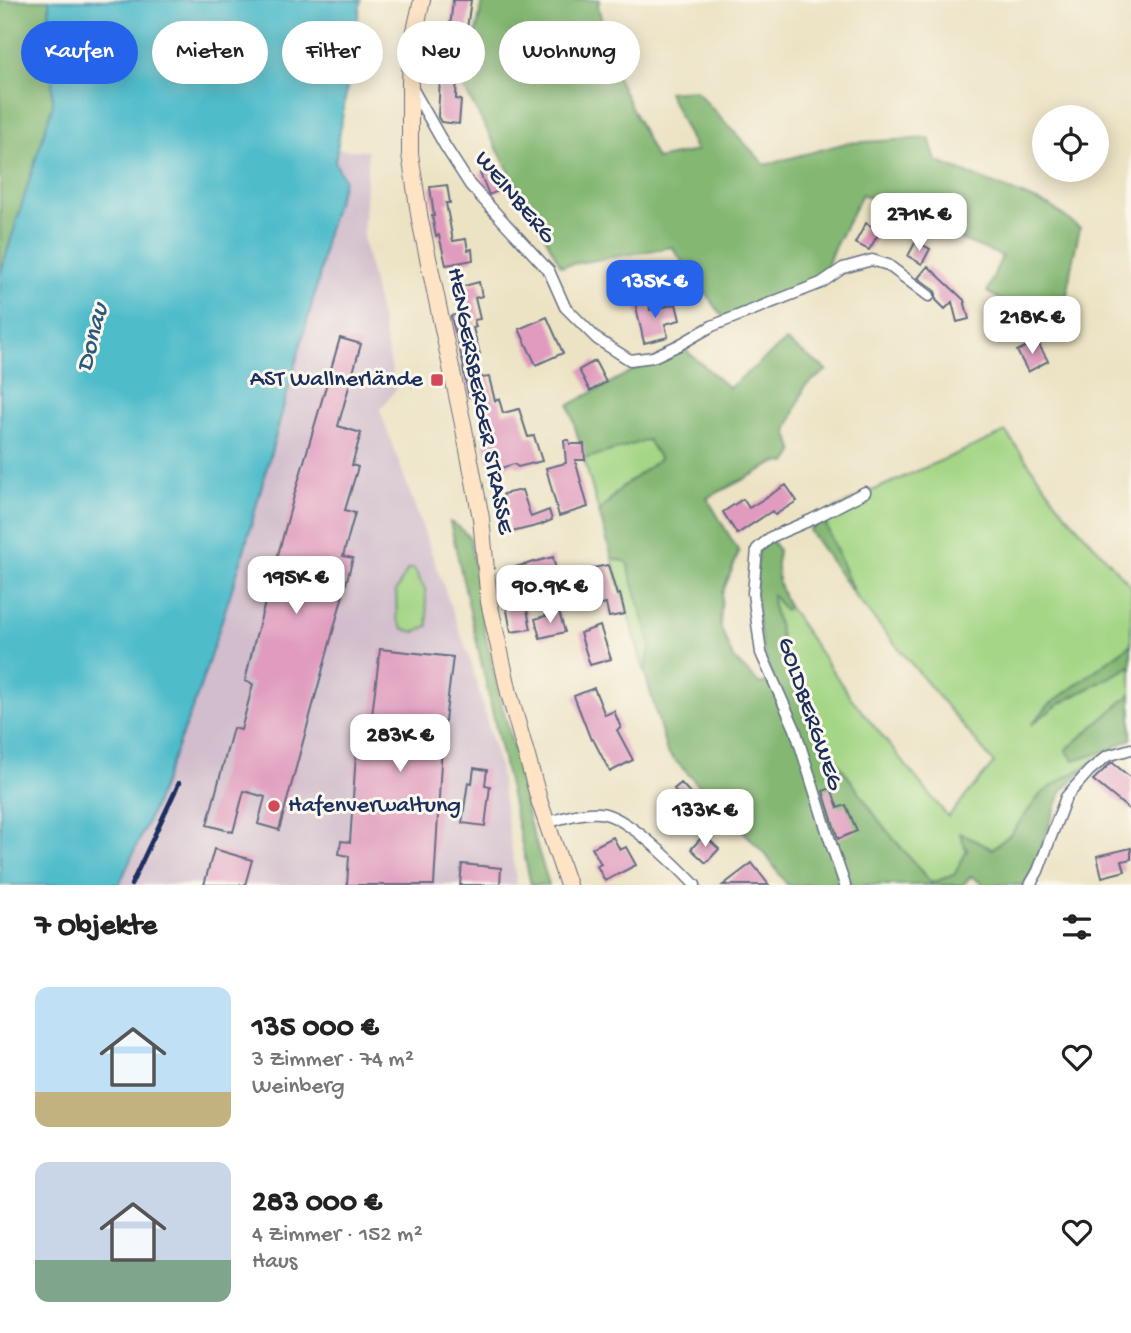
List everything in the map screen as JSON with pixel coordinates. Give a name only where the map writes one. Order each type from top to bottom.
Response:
[{"type":"main road","name":"HENGERSBERGER STRASSE","points":[[417,21],[422,0]]},
{"type":"main road","name":"HENGERSBERGER STRASSE","points":[[410,84],[410,154],[418,207],[481,518],[489,602],[510,695],[568,885]]},
{"type":"street","name":"WEINBERG","points":[[411,84],[470,185],[549,271],[565,307],[597,339],[630,360],[653,357],[712,326],[821,283],[843,268],[872,260],[888,265],[929,296]]},
{"type":"street","name":"GOLDBERGWEG","points":[[845,885],[795,729],[761,653],[753,593],[757,549],[771,537],[864,492]]},
{"type":"street","points":[[1030,885],[1038,871],[1066,797],[1089,771],[1107,756],[1131,749]]},
{"type":"street","points":[[547,823],[600,812],[613,816],[675,863],[695,885]]},
{"type":"shaded area","points":[[336,149],[368,151],[363,237],[396,389],[380,410],[472,665],[499,767],[517,885],[119,885],[154,807],[199,691],[242,558],[319,278]]},
{"type":"green space","points":[[0,0],[49,0],[50,21],[21,21],[21,84],[52,84],[53,104],[0,275]]},
{"type":"green space","points":[[483,0],[600,0],[598,5],[602,21],[499,21],[499,84],[620,84],[656,159],[696,151],[668,92],[695,90],[765,165],[846,143],[929,138],[936,161],[1050,206],[1080,228],[1061,334],[987,292],[1002,256],[925,225],[862,194],[833,250],[821,283],[726,321],[672,247],[561,266],[464,88],[465,84],[485,84],[485,21],[478,21]]},
{"type":"green space","points":[[786,341],[827,370],[805,386],[787,431],[794,452],[787,463],[777,462],[707,498],[739,552],[722,594],[720,626],[733,658],[760,684],[774,680],[763,653],[755,593],[758,550],[771,539],[778,550],[778,579],[788,606],[785,610],[772,595],[772,601],[790,673],[814,714],[833,755],[882,825],[931,883],[954,875],[967,851],[960,833],[992,849],[1010,835],[1040,795],[1089,765],[1061,792],[1032,873],[1023,885],[984,885],[971,876],[963,885],[787,885],[766,855],[667,752],[645,673],[651,645],[627,562],[612,558],[599,512],[622,487],[660,459],[648,440],[584,459],[569,405],[680,345],[729,388]]},
{"type":"green space","points":[[1006,432],[1064,512],[1131,586],[1131,644],[1049,705],[1034,722],[1059,704],[1131,666],[1131,694],[1066,750],[1087,757],[1119,745],[1040,795],[1010,835],[992,849],[960,834],[967,851],[954,875],[931,883],[882,825],[833,755],[814,714],[790,673],[772,594],[785,610],[788,606],[851,698],[948,817],[994,763],[855,596],[824,520],[827,513],[865,494]]},
{"type":"green space","points":[[649,439],[660,460],[622,487],[599,512],[584,459]]},
{"type":"green space","points":[[824,520],[855,596],[809,530]]},
{"type":"green space","points":[[450,522],[470,538],[484,628],[498,691],[515,753],[529,821],[549,885],[531,885]]},
{"type":"green space","points":[[612,558],[627,562],[651,645],[645,673]]},
{"type":"green space","points":[[408,569],[414,569],[425,589],[428,626],[415,632],[403,629],[397,619],[396,591]]},
{"type":"green space","points":[[1131,644],[1131,666],[1059,704],[1031,725],[1049,705]]},
{"type":"green space","points":[[1131,694],[1131,739],[1103,752],[1073,760],[1066,750]]},
{"type":"water","name":"Donau","points":[[49,0],[361,0],[358,21],[282,21],[282,84],[348,84],[335,162],[344,179],[326,236],[319,278],[242,558],[199,691],[154,807],[119,885],[0,885],[0,275],[53,104],[52,84],[138,84],[138,21],[50,21]]},
{"type":"building","points":[[453,0],[471,0],[468,21],[451,21]]},
{"type":"building","points":[[440,84],[457,84],[456,99],[461,100],[459,124],[441,122],[438,117]]},
{"type":"building","points":[[496,167],[505,188],[489,195],[480,173]]},
{"type":"building","points":[[447,185],[450,203],[446,203],[453,241],[466,239],[468,250],[472,249],[473,260],[446,265],[439,235],[436,236],[430,187]]},
{"type":"building","points":[[866,223],[880,231],[869,250],[855,243]]},
{"type":"building","points":[[916,241],[930,249],[922,264],[908,256]]},
{"type":"building","points":[[928,266],[964,300],[969,319],[957,322],[952,302],[945,309],[936,300],[934,290],[918,278]]},
{"type":"building","points":[[479,282],[482,296],[475,298],[480,319],[474,320],[476,327],[473,328],[480,354],[476,354],[482,378],[489,377],[495,401],[499,399],[503,413],[519,409],[528,437],[534,436],[542,461],[518,467],[514,464],[491,471],[484,442],[488,441],[474,396],[469,397],[451,316],[459,314],[453,289]]},
{"type":"building","points":[[648,299],[650,310],[676,304],[680,320],[665,324],[668,337],[644,343],[635,302]]},
{"type":"building","points":[[547,317],[563,353],[536,365],[519,329]]},
{"type":"building","points":[[340,338],[361,344],[338,426],[361,433],[352,465],[358,467],[345,510],[355,513],[343,556],[353,558],[279,830],[258,824],[265,797],[244,791],[233,832],[207,825],[233,728],[241,730],[253,684],[245,681],[254,643]]},
{"type":"building","points":[[1037,341],[1048,361],[1028,372],[1017,351]]},
{"type":"building","points":[[595,361],[606,382],[590,391],[579,370]]},
{"type":"building","points":[[564,440],[569,440],[570,444],[584,444],[585,460],[575,460],[588,507],[559,516],[546,468],[566,463]]},
{"type":"building","points":[[786,485],[797,501],[775,515],[772,511],[737,534],[723,512],[743,499],[749,508]]},
{"type":"building","points":[[522,490],[531,517],[549,510],[552,520],[508,533],[503,494]]},
{"type":"building","points":[[553,557],[557,575],[519,585],[515,567]]},
{"type":"building","points":[[608,565],[625,614],[609,617],[606,604],[592,607],[583,570]]},
{"type":"building","points":[[523,590],[531,629],[511,632],[504,594]]},
{"type":"building","points":[[559,612],[565,632],[540,638],[535,619]]},
{"type":"building","points":[[600,626],[611,659],[590,665],[580,633]]},
{"type":"building","points":[[380,649],[453,657],[442,745],[434,885],[347,885],[349,856],[339,854],[341,841],[350,842],[357,739],[369,740]]},
{"type":"building","points":[[594,688],[605,715],[614,711],[621,728],[617,730],[633,760],[610,772],[593,739],[591,740],[574,696]]},
{"type":"building","points":[[1111,763],[1131,778],[1131,811],[1093,780]]},
{"type":"building","points":[[474,768],[487,770],[485,785],[490,786],[485,826],[462,823],[468,782],[472,783]]},
{"type":"building","points":[[681,783],[704,808],[697,814],[690,808],[671,832],[659,823],[675,803],[682,799],[674,789]]},
{"type":"building","points":[[831,788],[838,808],[846,805],[857,831],[838,839],[823,791]]},
{"type":"building","points":[[704,835],[719,849],[706,863],[691,849]]},
{"type":"building","points":[[613,837],[620,850],[626,847],[636,865],[605,881],[597,866],[601,864],[592,848]]},
{"type":"building","points":[[1131,848],[1131,859],[1122,861],[1125,871],[1102,877],[1097,856]]},
{"type":"building","points":[[214,849],[252,860],[245,885],[204,885]]},
{"type":"building","points":[[752,863],[769,885],[723,885]]},
{"type":"building","points":[[462,864],[501,868],[500,885],[460,885]]},
{"type":"railway","points":[[131,885],[179,783]]},
{"type":"place","name":"AST Wallnerlände","points":[[437,380]]},
{"type":"place","name":"Hafenverwaltung","points":[[274,806]]}]
